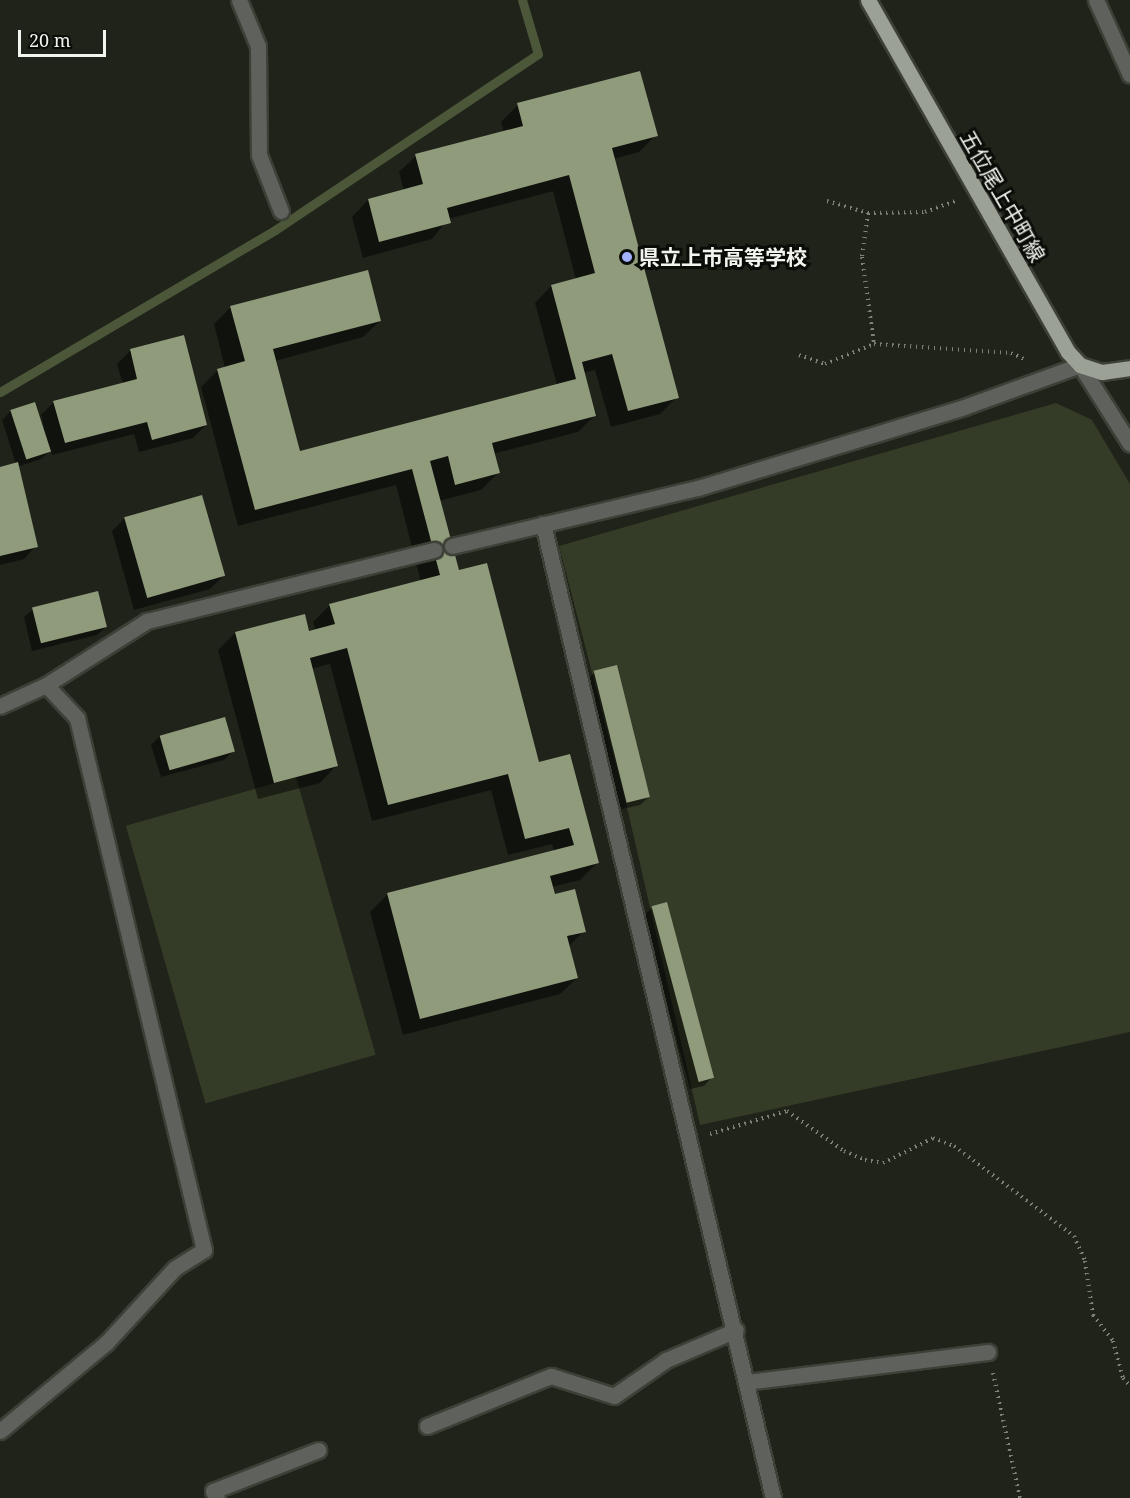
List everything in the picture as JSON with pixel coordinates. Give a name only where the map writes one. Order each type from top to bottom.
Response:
[{"type":"main road","name":"五位尾上中町線","points":[[868,0],[1068,352],[1080,366]]},
{"type":"main road","points":[[1080,366],[1102,372],[1130,368]]},
{"type":"street","points":[[239,0],[258,46],[259,155],[281,211]]},
{"type":"street","points":[[1096,0],[1130,75]]},
{"type":"street","points":[[452,546],[698,488],[964,407],[1080,366],[1130,444]]},
{"type":"street","points":[[543,524],[736,1330],[773,1498]]},
{"type":"street","points":[[0,706],[46,685],[147,621],[434,550]]},
{"type":"street","points":[[0,1431],[106,1343],[175,1268],[204,1250],[77,718],[46,685]]},
{"type":"street","points":[[427,1426],[551,1376],[614,1396],[666,1360],[736,1330]]},
{"type":"street","points":[[747,1382],[988,1352]]},
{"type":"street","points":[[217,1498],[213,1491],[318,1450]]},
{"type":"path","points":[[827,201],[868,213],[925,212],[976,192]]},
{"type":"path","points":[[868,213],[862,257],[874,344]]},
{"type":"path","points":[[799,355],[825,364],[874,344],[1011,353],[1034,364],[1048,377]]},
{"type":"path","points":[[689,1140],[787,1111],[844,1151],[865,1160],[883,1163],[933,1138],[954,1146],[1074,1236],[1085,1261],[1093,1315],[1113,1341],[1124,1378],[1130,1386]]},
{"type":"path","points":[[988,1352],[1020,1498]]},
{"type":"green space","points":[[1056,403],[1092,420],[1130,484],[1130,1032],[700,1125],[626,803],[559,546]]},
{"type":"green space","points":[[296,777],[376,1055],[206,1104],[126,826]]},
{"type":"building","points":[[640,71],[658,136],[612,148],[679,398],[628,411],[612,354],[582,362],[596,416],[492,443],[500,473],[455,485],[448,456],[430,461],[459,570],[487,563],[539,762],[570,754],[599,863],[550,876],[555,894],[575,889],[586,932],[567,936],[578,978],[420,1019],[387,893],[574,845],[569,828],[525,839],[508,774],[388,805],[347,648],[310,658],[338,766],[274,783],[235,632],[305,614],[309,631],[335,624],[329,604],[440,575],[412,469],[255,510],[217,369],[245,361],[230,306],[368,270],[381,321],[273,349],[300,451],[576,379],[551,285],[595,273],[569,175],[447,208],[451,223],[379,242],[368,199],[423,184],[415,154],[523,126],[517,103]]},
{"type":"building","points":[[184,335],[207,425],[152,440],[147,422],[65,443],[53,401],[137,379],[130,349]]},
{"type":"building","points":[[35,402],[51,451],[26,459],[10,410]]},
{"type":"building","points":[[18,462],[38,547],[0,556],[0,467]]},
{"type":"building","points":[[202,495],[225,576],[147,598],[124,517]]},
{"type":"building","points":[[98,591],[107,627],[41,643],[32,607]]},
{"type":"building","points":[[617,665],[650,797],[627,803],[594,671]]},
{"type":"building","points":[[225,717],[235,752],[170,770],[160,736]]},
{"type":"building","points":[[667,902],[714,1078],[699,1082],[652,906]]},
{"type":"waterway","points":[[0,392],[275,230],[538,54],[522,0]]},
{"type":"place","name":"県立上市高等学校","points":[[627,257]]}]
